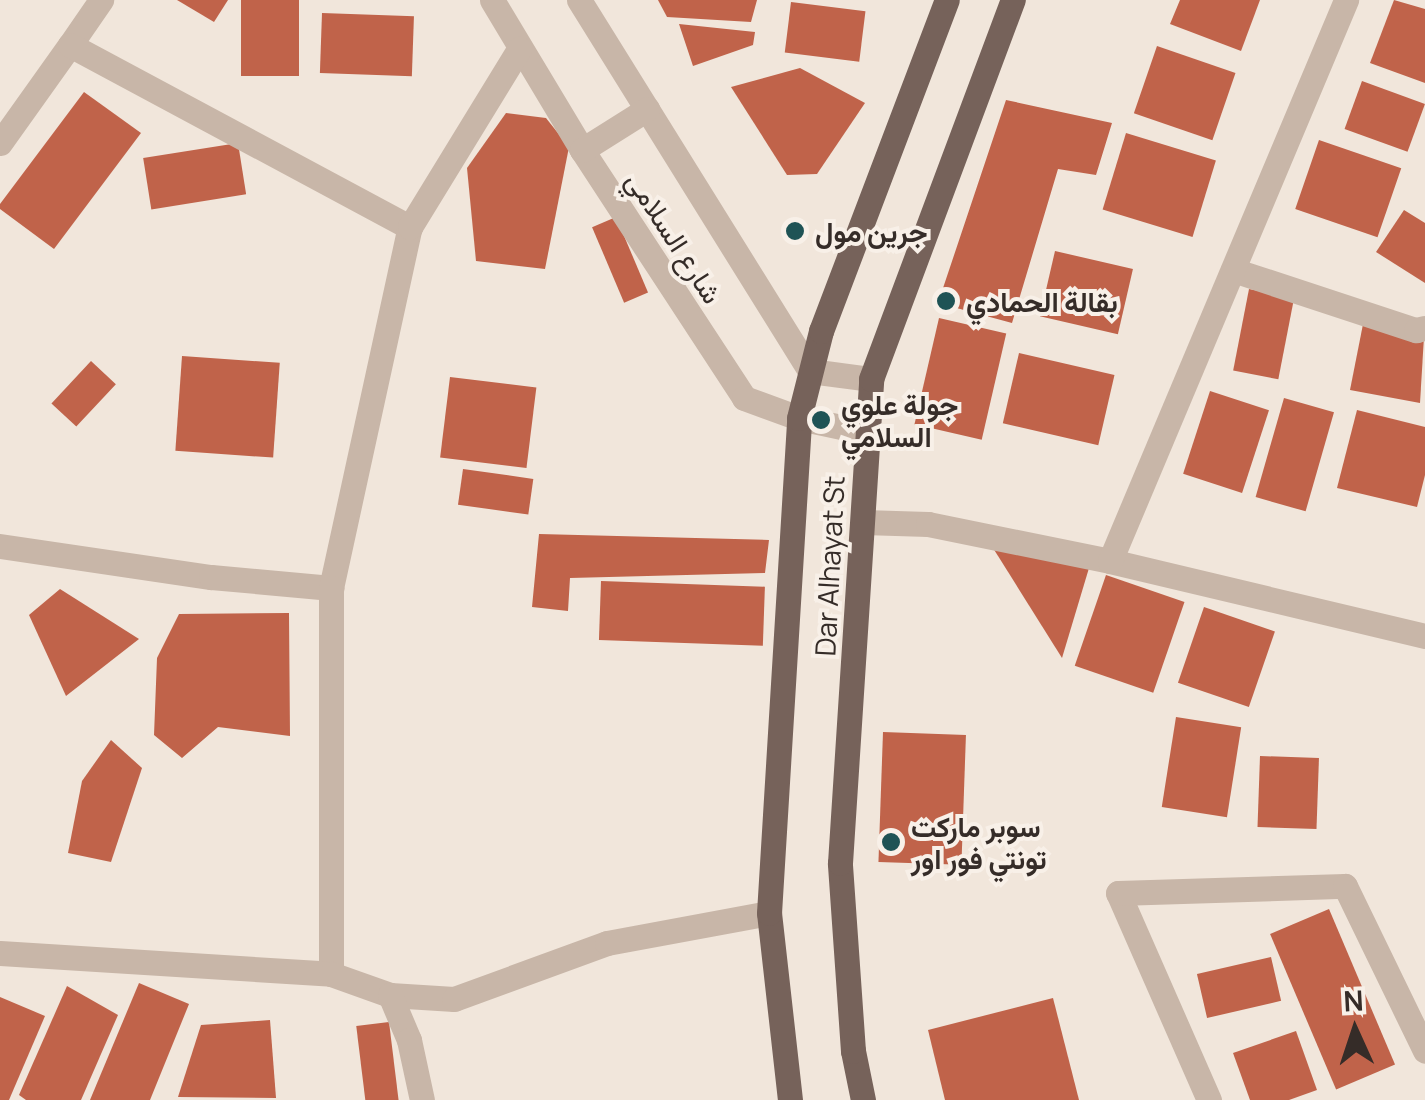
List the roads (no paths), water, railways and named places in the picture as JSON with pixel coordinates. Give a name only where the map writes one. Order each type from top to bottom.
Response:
[{"type":"main road","name":"Dar Alhayat St","points":[[790,1100],[769,913],[799,418],[821,332],[947,0]]},
{"type":"main road","name":"Dar Alhayat St","points":[[863,1100],[854,1052],[840,864],[863,522],[864,432],[871,379],[884,335],[1013,0]]},
{"type":"street","points":[[0,143],[101,0]]},
{"type":"street","name":"شارع السلامي","points":[[492,0],[582,150],[744,398],[799,418],[864,432]]},
{"type":"street","name":"شارع السلامي","points":[[579,0],[810,371]]},
{"type":"street","points":[[1110,561],[1346,0]]},
{"type":"street","points":[[70,46],[410,226]]},
{"type":"street","points":[[331,974],[331,588],[410,226],[519,50]]},
{"type":"street","points":[[582,150],[647,108]]},
{"type":"street","points":[[1233,270],[1416,330],[1425,328]]},
{"type":"street","points":[[810,371],[871,379]]},
{"type":"street","points":[[863,522],[928,524],[1110,561],[1425,636]]},
{"type":"street","points":[[0,546],[211,577],[331,588]]},
{"type":"street","points":[[1209,1100],[1118,893],[1345,886],[1425,1051]]},
{"type":"street","points":[[0,953],[331,974],[390,995],[454,1000],[607,942],[769,913]]},
{"type":"street","points":[[390,995],[409,1040],[422,1100]]},
{"type":"place","name":"جرين مول","points":[[795,231]]},
{"type":"place","name":"بقالة الحمادي","points":[[946,301]]},
{"type":"place","name":"جولة علوي السلامي","points":[[821,420]]},
{"type":"place","name":"سوبر ماركت تونتي فور اور","points":[[891,842]]}]
